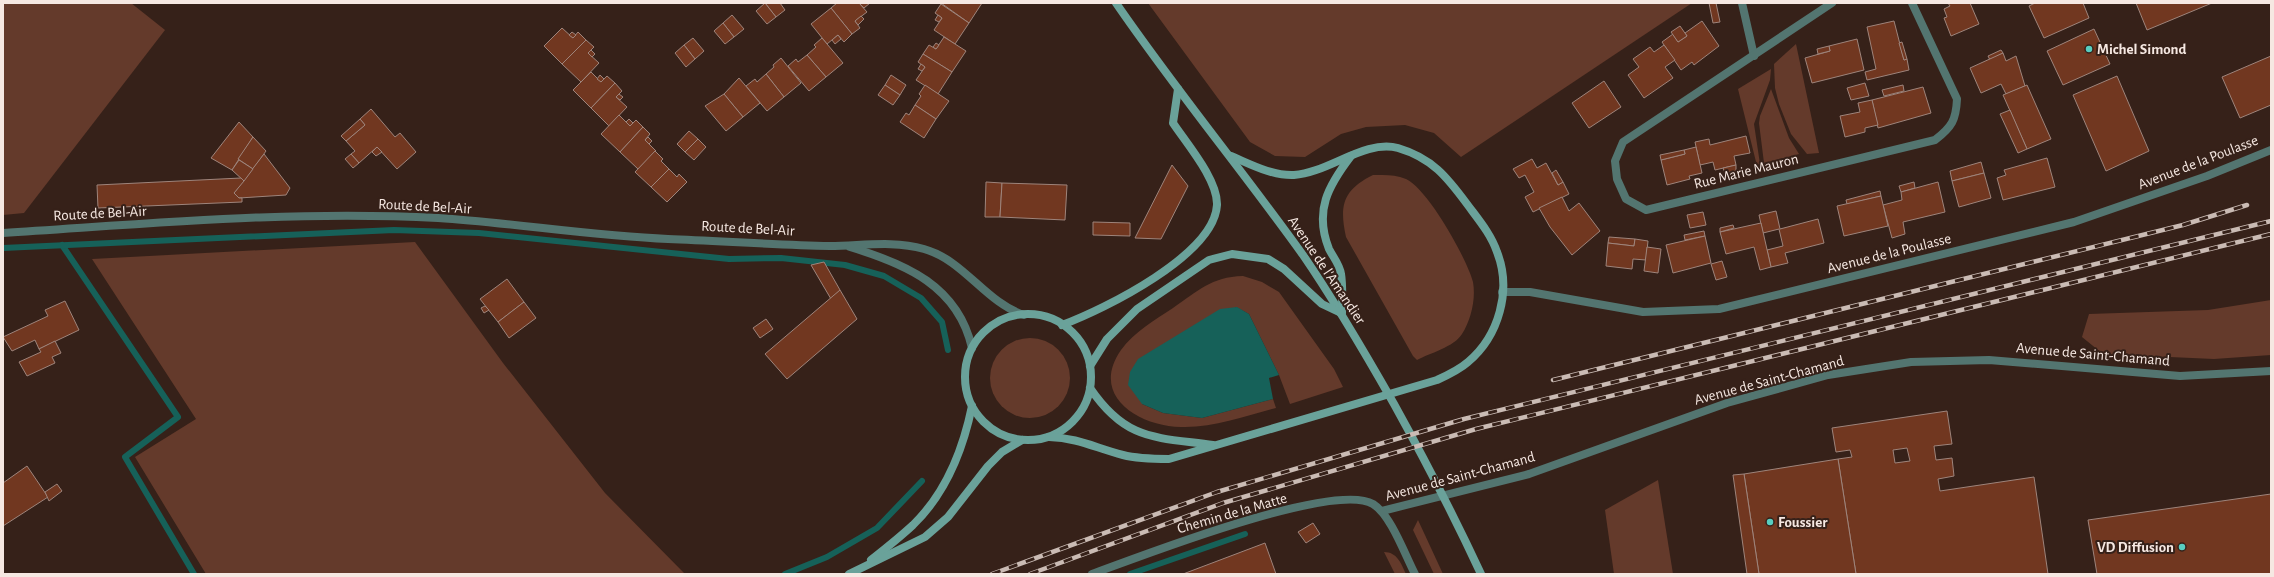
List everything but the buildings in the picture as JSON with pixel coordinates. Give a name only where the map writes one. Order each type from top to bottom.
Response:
[{"type":"main road","name":"Avenue de l'Amandier","points":[[1116,3],[1178,89],[1231,156],[1303,256],[1342,314],[1425,460],[1456,519],[1481,574]]},
{"type":"main road","points":[[1062,325],[1091,314],[1141,286],[1179,259],[1206,235],[1214,221],[1217,204],[1214,187],[1207,173],[1173,123],[1178,89]]},
{"type":"main road","points":[[1048,437],[1064,429],[1076,418],[1085,404],[1090,388],[1090,366],[1085,350],[1075,336],[1062,325],[1038,315],[1024,315],[1008,318],[994,325],[981,335],[972,348],[966,367],[966,387],[972,406],[981,420],[993,430],[1007,437],[1022,440],[1048,437],[1071,438],[1124,455],[1150,459],[1169,459],[1437,380],[1457,370],[1476,354],[1490,337],[1501,307],[1503,272],[1498,253],[1489,234],[1454,186],[1434,165],[1417,154],[1396,148],[1380,148],[1351,156],[1314,171],[1294,175],[1262,170],[1231,156]]},
{"type":"main road","points":[[1090,366],[1107,339],[1137,309],[1209,260],[1232,254],[1268,259],[1284,269],[1322,304],[1342,314],[1341,272],[1329,248],[1324,226],[1323,204],[1334,178],[1351,156]]},
{"type":"main road","points":[[1090,388],[1102,406],[1116,419],[1144,436],[1215,446]]},
{"type":"main road","points":[[862,569],[914,524],[937,496],[952,470],[968,429],[972,406]]},
{"type":"main road","points":[[849,574],[925,537],[948,517],[988,466],[1002,452],[1022,440]]},
{"type":"street","points":[[1742,3],[1754,56]]},
{"type":"street","name":"Rue Marie Mauron","points":[[1832,3],[1623,142],[1615,161],[1617,179],[1626,199],[1646,210],[1935,140],[1948,130],[1956,114],[1957,99],[1912,3]]},
{"type":"street","name":"Avenue de la Poulasse","points":[[1502,292],[1530,292],[1643,312],[1720,309],[2074,222],[2207,176],[2271,150]]},
{"type":"street","name":"Route de Bel-Air","points":[[3,233],[207,221],[314,217],[438,218],[638,238],[845,246],[872,243],[924,249],[944,258],[965,272],[1007,309],[1024,315]]},
{"type":"street","name":"Route de Bel-Air","points":[[845,246],[895,263],[935,286],[959,312],[968,329],[972,348]]},
{"type":"street","name":"Avenue de Saint-Chamand","points":[[1414,574],[1382,511],[1529,474],[1727,403],[1828,375],[1911,362],[1989,360],[2180,376],[2271,371]]},
{"type":"street","name":"Chemin de la Matte","points":[[1092,574],[1176,543],[1261,516],[1333,501],[1372,503],[1382,511]]},
{"type":"shaded area","points":[[3,3],[131,3],[165,30],[24,213],[3,215]]},
{"type":"shaded area","points":[[1148,3],[1692,3],[1461,157],[1434,133],[1405,125],[1366,127],[1341,134],[1305,157],[1275,156],[1250,142]]},
{"type":"shaded area","points":[[1796,44],[1819,153],[1807,154],[1791,134],[1779,104],[1775,88],[1774,64]]},
{"type":"shaded area","points":[[1771,69],[1770,80],[1754,124],[1760,164],[1758,170],[1738,89]]},
{"type":"shaded area","points":[[1771,89],[1789,138],[1799,154],[1764,163],[1759,123],[1760,116]]},
{"type":"shaded area","points":[[1373,175],[1398,176],[1415,185],[1425,196],[1446,226],[1463,258],[1473,282],[1474,295],[1472,309],[1462,334],[1448,346],[1417,360],[1413,356],[1346,237],[1343,216],[1344,207],[1349,193]]},
{"type":"shaded area","points":[[415,242],[503,363],[605,493],[685,574],[206,574],[135,457],[196,419],[92,259]]},
{"type":"shaded area","points":[[1243,276],[1262,282],[1279,292],[1334,369],[1343,387],[1290,404],[1279,375],[1249,314],[1236,307],[1142,404],[1163,413],[1202,418],[1273,399],[1276,408],[1217,424],[1181,427],[1149,421],[1135,414],[1123,405],[1115,394],[1111,381],[1113,366],[1121,350],[1126,344],[1145,327],[1205,286],[1222,279]]},
{"type":"shaded area","points":[[2271,300],[2271,355],[2214,359],[2103,354],[2082,337],[2089,314],[2208,310]]},
{"type":"shaded area","points":[[1030,338],[1045,341],[1058,350],[1067,363],[1070,378],[1067,393],[1058,406],[1045,415],[1030,418],[1015,415],[1002,406],[993,393],[990,378],[993,363],[1002,350],[1015,341]]},
{"type":"shaded area","points":[[1658,480],[1673,574],[1614,574],[1605,510]]},
{"type":"shaded area","points":[[1418,520],[1443,574],[1434,574],[1413,530]]},
{"type":"shaded area","points":[[1384,552],[1392,554],[1398,559],[1406,574],[1395,574]]},
{"type":"water","points":[[1237,307],[1249,314],[1279,375],[1269,378],[1273,399],[1202,418],[1163,413],[1142,404],[1128,385],[1130,372],[1138,359],[1220,309]]},
{"type":"waterway","points":[[3,248],[394,230],[479,233],[729,259],[781,258],[845,265],[884,276],[921,298],[942,322],[948,350]]},
{"type":"waterway","points":[[62,245],[178,417],[125,457],[194,574]]},
{"type":"waterway","points":[[785,574],[827,557],[877,528],[922,481]]},
{"type":"waterway","points":[[1130,574],[1245,534]]},
{"type":"railway","points":[[1553,380],[2183,225],[2247,205]]},
{"type":"railway","points":[[992,574],[1217,492],[1464,419],[2271,221]]},
{"type":"railway","points":[[1030,574],[1223,503],[1476,429],[2271,234]]},
{"type":"place","name":"Michel Simond","points":[[2089,49]]},
{"type":"place","name":"Foussier","points":[[1770,522]]},
{"type":"place","name":"VD Diffusion","points":[[2182,547]]}]
